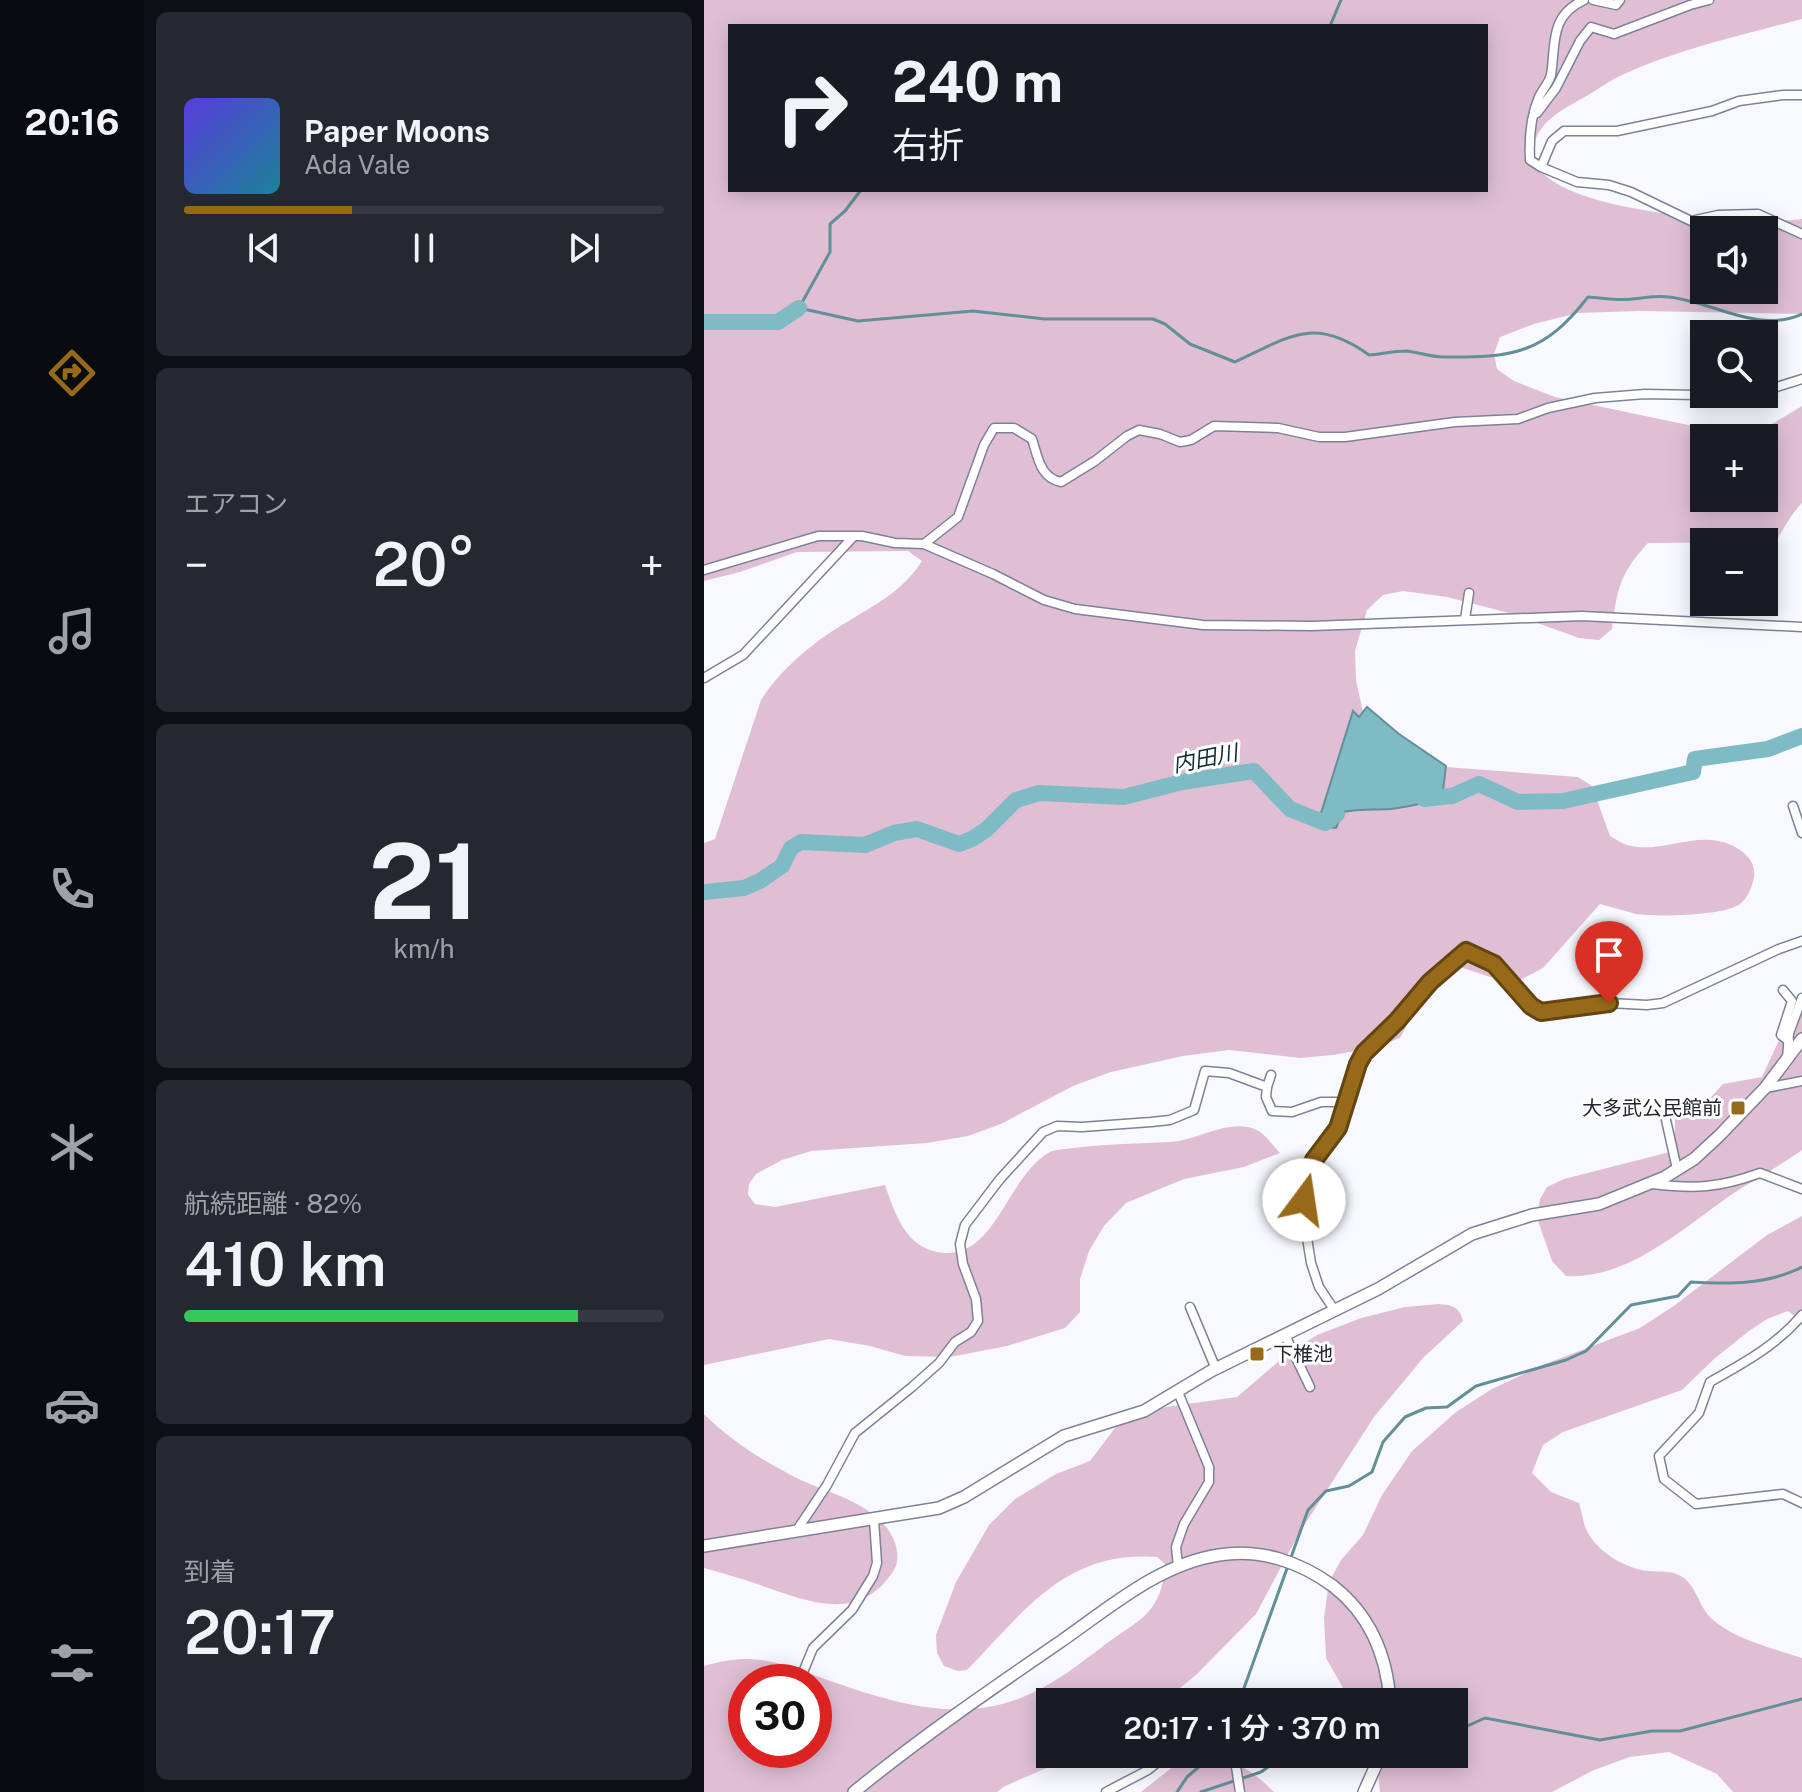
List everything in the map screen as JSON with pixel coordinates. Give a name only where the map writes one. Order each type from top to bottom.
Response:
[{"type":"street","points":[[1584,0],[1571,6],[1558,26],[1551,54],[1551,78],[1539,98],[1534,117],[1530,160],[1577,182],[1609,185],[1631,192],[1691,221],[1718,215],[1758,214],[1802,234]]},
{"type":"street","points":[[1593,0],[1616,5],[1620,0]]},
{"type":"street","points":[[1534,117],[1556,88],[1580,41],[1591,27],[1614,34],[1709,0]]},
{"type":"street","points":[[1541,167],[1552,141],[1564,131],[1617,131],[1712,111],[1739,101],[1802,95]]},
{"type":"street","points":[[1778,387],[1802,379]]},
{"type":"street","points":[[924,544],[958,517],[984,445],[994,428],[1014,428],[1032,439],[1043,470],[1051,480],[1061,482],[1139,430],[1180,442],[1191,440],[1214,426],[1278,428],[1319,437],[1345,437],[1455,422],[1518,419],[1548,408],[1595,398],[1690,395]]},
{"type":"street","points":[[704,570],[818,536],[862,536],[895,543],[924,544],[1044,600],[1075,609],[1203,625],[1271,626],[1582,616],[1802,627]]},
{"type":"street","points":[[704,678],[743,655],[853,537]]},
{"type":"street","points":[[1465,619],[1469,593]]},
{"type":"street","points":[[1793,806],[1802,833]]},
{"type":"street","points":[[1335,1311],[1319,1287],[1311,1263],[1304,1219],[1304,1180],[1314,1160],[1338,1128],[1364,1053],[1430,982],[1466,951],[1494,964],[1531,1006],[1541,1012],[1609,1003],[1663,1003],[1757,958],[1802,941]]},
{"type":"street","points":[[1783,990],[1792,1001],[1781,1035],[1789,1041]]},
{"type":"street","points":[[1787,1061],[1789,1041],[1802,998]]},
{"type":"street","points":[[704,1546],[939,1508],[964,1497],[1064,1436],[1144,1411],[1216,1369],[1335,1311],[1472,1234],[1532,1215],[1599,1204],[1650,1184],[1702,1152],[1765,1088],[1802,1039]]},
{"type":"street","points":[[797,1530],[827,1485],[855,1433],[939,1363],[955,1342],[971,1332],[978,1321],[976,1299],[963,1264],[960,1244],[965,1225],[1000,1179],[1043,1132],[1057,1126],[1117,1126],[1170,1120],[1194,1110],[1205,1071],[1229,1073],[1267,1087]]},
{"type":"street","points":[[1271,1075],[1266,1097],[1272,1111],[1292,1112],[1321,1102],[1346,1102]]},
{"type":"street","points":[[1765,1088],[1802,1081]]},
{"type":"street","points":[[1664,1111],[1677,1169]]},
{"type":"street","points":[[1650,1184],[1686,1188],[1724,1186],[1760,1173],[1802,1189]]},
{"type":"street","points":[[1190,1307],[1216,1369]]},
{"type":"street","points":[[1802,1315],[1789,1331],[1756,1356],[1710,1382],[1699,1413],[1659,1456],[1664,1479],[1696,1504],[1783,1494],[1802,1503]]},
{"type":"street","points":[[1285,1335],[1310,1387]]},
{"type":"street","points":[[1178,1392],[1209,1467],[1209,1482],[1184,1524],[1176,1547],[1178,1566]]},
{"type":"street","points":[[806,1664],[813,1648],[852,1610],[873,1576],[877,1563],[874,1520]]},
{"type":"street","points":[[854,1792],[981,1696],[1140,1586],[1178,1566],[1218,1555],[1262,1554],[1292,1562],[1320,1577],[1345,1596],[1363,1617],[1383,1657],[1388,1688]]},
{"type":"street","points":[[1106,1792],[1150,1768]]},
{"type":"street","points":[[1237,1768],[1240,1788]]},
{"type":"street","points":[[1364,1792],[1375,1768]]},
{"type":"shaded area","points":[[704,0],[1802,0],[1802,19],[1688,50],[1612,80],[1549,120],[1533,154],[1548,177],[1582,195],[1630,208],[1692,216],[1690,304],[1778,304],[1778,221],[1802,219],[1802,314],[1578,313],[1534,324],[1500,337],[1494,354],[1497,369],[1514,381],[1555,397],[1690,425],[1690,512],[1778,512],[1778,424],[1772,424],[1802,406],[1802,503],[1778,538],[1778,528],[1690,528],[1690,543],[1648,543],[1631,563],[1621,582],[1612,629],[1599,640],[1579,638],[1509,613],[1447,597],[1403,591],[1383,595],[1367,610],[1355,651],[1356,680],[1363,712],[1373,733],[1446,767],[1578,777],[1592,786],[1610,836],[1625,844],[1653,847],[1705,840],[1718,841],[1740,850],[1751,861],[1754,871],[1747,895],[1732,908],[1690,915],[1636,914],[1600,904],[1543,968],[1520,980],[1496,979],[1460,967],[1445,966],[1426,990],[1400,1038],[1378,1047],[1300,1058],[1229,1050],[1183,1056],[1111,1072],[1073,1086],[1001,1124],[968,1136],[927,1143],[811,1151],[782,1160],[756,1174],[749,1184],[748,1195],[755,1204],[775,1207],[885,1185],[902,1225],[915,1241],[933,1251],[954,1253],[971,1246],[985,1233],[1021,1180],[1052,1151],[1174,1142],[1240,1126],[1258,1131],[1280,1153],[1244,1167],[1184,1179],[1126,1203],[1104,1226],[1089,1251],[1080,1279],[1080,1312],[1065,1328],[1007,1346],[950,1357],[905,1356],[829,1339],[704,1365],[704,843],[715,839],[761,700],[770,688],[814,644],[882,601],[922,561],[908,551],[797,552],[704,581]]},
{"type":"shaded area","points":[[1802,1002],[1802,1150],[1634,1260],[1589,1275],[1566,1276],[1552,1261],[1537,1218],[1540,1199],[1547,1187],[1564,1179],[1674,1151],[1675,1118],[1702,1107],[1723,1084],[1762,1077],[1793,1010]]},
{"type":"shaded area","points":[[1802,1216],[1802,1322],[1788,1311],[1767,1319],[1714,1359],[1682,1390],[1563,1432],[1543,1445],[1532,1473],[1551,1492],[1579,1503],[1588,1533],[1614,1559],[1640,1570],[1680,1575],[1692,1587],[1712,1619],[1732,1633],[1802,1658],[1802,1792],[1733,1792],[1717,1774],[1669,1752],[1630,1757],[1594,1770],[1552,1792],[1380,1792],[1377,1768],[1468,1768],[1468,1688],[1343,1688],[1326,1658],[1324,1617],[1329,1582],[1341,1560],[1363,1535],[1382,1495],[1412,1451],[1456,1412],[1492,1389],[1545,1364],[1640,1328],[1767,1235]]},
{"type":"shaded area","points":[[1439,1304],[1458,1310],[1463,1321],[1424,1357],[1374,1417],[1298,1535],[1256,1614],[1197,1674],[1180,1688],[1042,1688],[1146,1615],[1159,1595],[1163,1581],[1165,1564],[1157,1557],[1125,1557],[1097,1563],[1072,1574],[1028,1606],[967,1670],[958,1671],[944,1666],[937,1653],[936,1635],[956,1582],[989,1525],[1015,1499],[1056,1474],[1090,1461],[1115,1428],[1135,1415],[1166,1407],[1237,1397],[1285,1356],[1317,1335],[1361,1318],[1405,1307]]},
{"type":"shaded area","points":[[704,1414],[733,1439],[766,1461],[800,1480],[860,1506],[881,1521],[893,1537],[897,1564],[880,1587],[865,1598],[830,1604],[704,1568]]},
{"type":"shaded area","points":[[736,1659],[779,1664],[728,1664],[728,1768],[832,1768],[832,1681],[900,1702],[952,1709],[1004,1703],[1036,1691],[1036,1768],[1047,1768],[997,1792],[704,1792],[704,1666]]},
{"type":"shaded area","points":[[1171,1768],[1245,1768],[1274,1792],[1141,1792]]},
{"type":"water","points":[[1367,707],[1399,734],[1446,766],[1442,799],[1396,808],[1343,812],[1336,828],[1317,826],[1353,711],[1359,717]]},
{"type":"waterway","points":[[1331,24],[1341,0]]},
{"type":"waterway","points":[[859,192],[830,224],[830,252],[799,308],[858,321],[973,311],[1045,319],[1153,319],[1165,324],[1190,344],[1235,362],[1287,338],[1317,333],[1350,343],[1369,355],[1406,351],[1443,357],[1508,353],[1525,349],[1556,331],[1588,297],[1621,300],[1669,297],[1752,319],[1785,319],[1802,314]]},
{"type":"waterway","points":[[704,322],[778,322],[799,308]]},
{"type":"waterway","name":"内田川","points":[[1424,799],[1452,796],[1479,784],[1518,802],[1563,801],[1693,772],[1695,759],[1768,749],[1802,736]]},
{"type":"waterway","name":"内田川","points":[[704,892],[744,888],[760,881],[782,866],[791,848],[801,842],[865,845],[894,833],[917,829],[959,844],[987,829],[1016,800],[1039,793],[1124,797],[1182,782],[1254,771],[1290,809],[1325,823],[1337,814]]},
{"type":"waterway","points":[[1244,1688],[1308,1510],[1326,1491],[1349,1486],[1372,1472],[1383,1442],[1405,1417],[1426,1408],[1447,1407],[1476,1386],[1566,1360],[1586,1351],[1631,1305],[1678,1296],[1691,1282],[1762,1280],[1802,1267]]},
{"type":"waterway","points":[[1468,1726],[1485,1718],[1600,1740],[1652,1731],[1680,1731],[1802,1699]]},
{"type":"waterway","points":[[1177,1792],[1198,1768]]},
{"type":"waterway","points":[[1201,1792],[1267,1768]]},
{"type":"place","name":"大多武公民館前","points":[[1738,1108]]},
{"type":"place","name":"下椎池","points":[[1257,1354]]},
{"type":"route","points":[[1304,1200],[1304,1180],[1314,1160],[1338,1128],[1364,1053],[1430,982],[1466,951],[1494,964],[1507,975],[1531,1006],[1541,1012],[1609,1003]]}]
